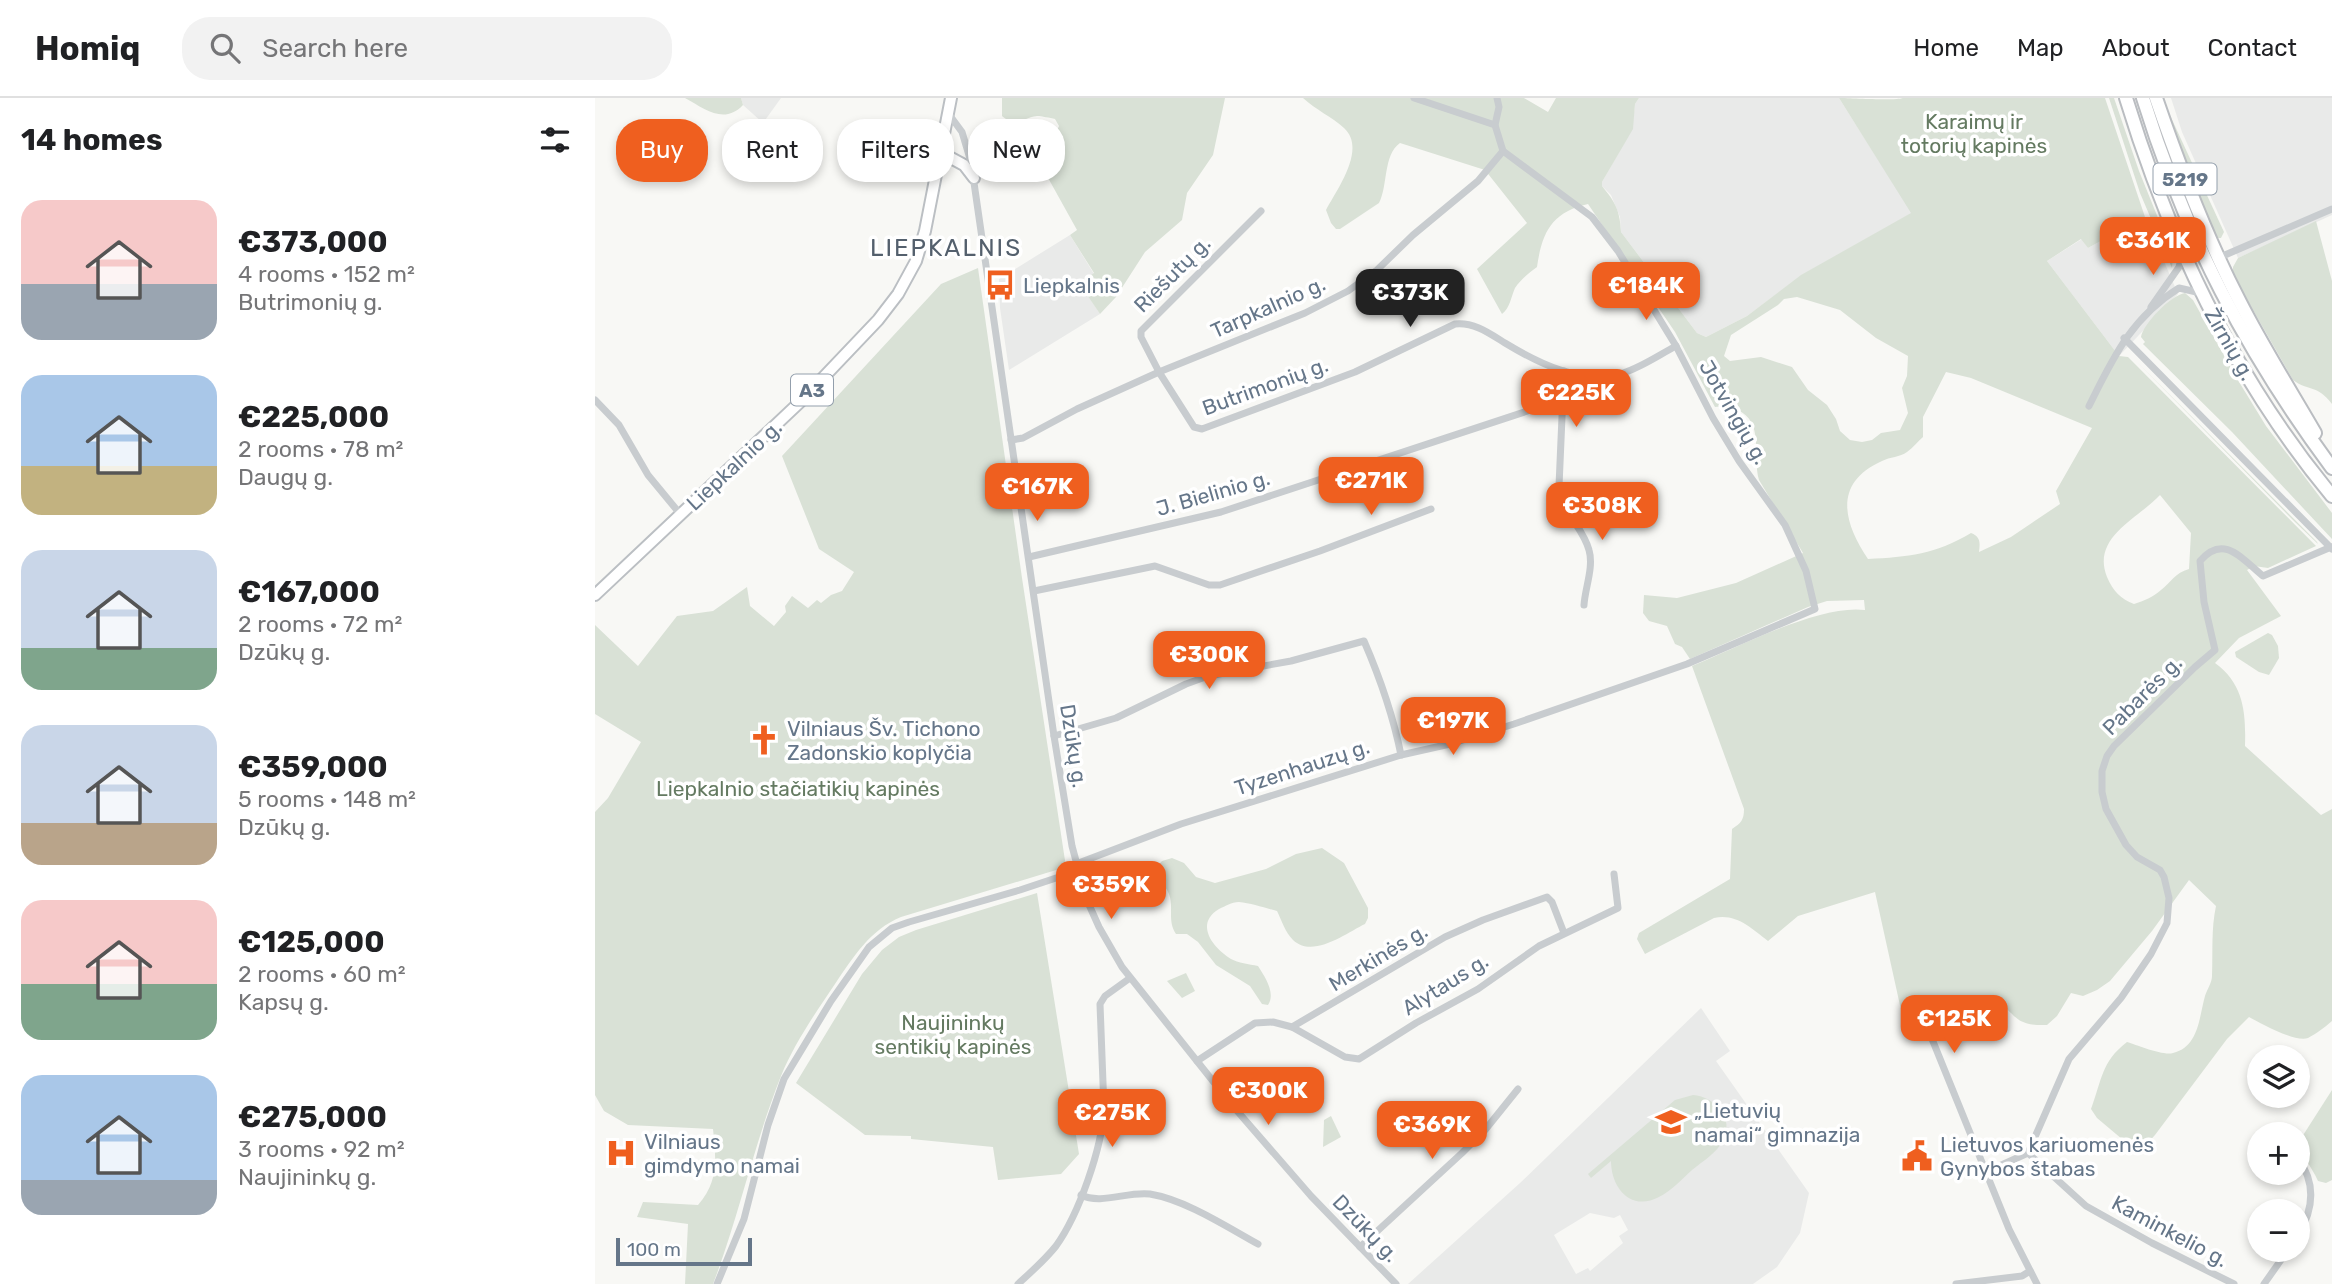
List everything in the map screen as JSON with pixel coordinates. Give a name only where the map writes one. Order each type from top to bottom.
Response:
[{"type":"highway","name":"Žirnių g.","points":[[2124,98],[2161,201],[2202,294],[2267,406],[2332,496]]},
{"type":"highway","name":"Žirnių g.","points":[[2143,98],[2173,187],[2217,287],[2276,388],[2332,466]]},
{"type":"highway","name":"5219","points":[[2156,98],[2218,258],[2332,466]]},
{"type":"main road","name":"Liepkalnio g.","points":[[947,119],[951,98]]},
{"type":"main road","points":[[954,160],[968,170]]},
{"type":"main road","name":"Liepkalnio g.","points":[[595,595],[800,402],[878,320],[898,294],[916,261],[934,182]]},
{"type":"street","points":[[1414,98],[1495,125]]},
{"type":"street","points":[[1497,98],[1499,107],[1495,125],[1503,151]]},
{"type":"street","name":"Dzūkų g.","points":[[948,112],[965,139],[968,152]]},
{"type":"street","name":"Jotvingių g.","points":[[1503,151],[1592,217],[1618,251],[1677,346],[1713,418],[1793,539],[1806,571],[1815,609]]},
{"type":"street","name":"Tarpkalnio g.","points":[[1011,440],[1023,438],[1077,409],[1159,372],[1305,313],[1348,291],[1377,270],[1413,235],[1478,181],[1503,151]]},
{"type":"street","name":"Dzūkų g.","points":[[975,182],[1054,736],[1077,867],[1099,928],[1130,978],[1254,1133],[1396,1284]]},
{"type":"street","points":[[2218,258],[2332,209]]},
{"type":"street","name":"Riešutų g.","points":[[1159,372],[1141,337],[1141,331],[1261,211]]},
{"type":"street","points":[[2089,406],[2124,338],[2149,311],[2179,267],[2182,253]]},
{"type":"street","points":[[2149,311],[2179,288],[2202,294]]},
{"type":"street","name":"Butrimonių g.","points":[[1159,372],[1194,428],[1202,429],[1355,372],[1455,324],[1471,325],[1564,371],[1608,377],[1625,373],[1677,346]]},
{"type":"street","points":[[2124,338],[2331,548]]},
{"type":"street","points":[[1564,371],[1560,498],[1589,547],[1591,559],[1584,605]]},
{"type":"street","name":"J. Bielinio g.","points":[[1029,556],[1221,512],[1564,399]]},
{"type":"street","points":[[595,400],[619,425],[648,475],[681,515]]},
{"type":"street","points":[[1034,591],[1155,566],[1209,585],[1220,585],[1321,551],[1431,509]]},
{"type":"street","name":"Pabarės g.","points":[[2028,1153],[2069,1059],[2121,998],[2151,954],[2167,923],[2169,898],[2164,877],[2160,870],[2137,857],[2116,828],[2104,800],[2102,771],[2114,746],[2215,650],[2204,602],[2200,561],[2208,552],[2220,547],[2231,550],[2263,576],[2331,548]]},
{"type":"street","name":"Tyzenhauzų g.","points":[[717,1284],[744,1219],[768,1125],[784,1079],[831,1001],[869,947],[892,928],[1020,890],[1181,824],[1401,755],[1450,744],[1514,724],[1687,664],[1815,609]]},
{"type":"street","points":[[1054,736],[1116,718],[1208,676],[1291,661],[1364,640],[1389,705],[1401,755]]},
{"type":"street","name":"Alytaus g.","points":[[1293,1027],[1345,1057],[1359,1059],[1416,1023],[1478,989],[1519,958],[1618,908],[1614,874]]},
{"type":"street","name":"Merkinės g.","points":[[1293,1027],[1445,937],[1547,897],[1552,902],[1564,933]]},
{"type":"street","points":[[1018,1284],[1055,1247],[1065,1231],[1094,1161],[1104,1125],[1100,1004],[1105,996],[1130,978]]},
{"type":"street","points":[[1197,1061],[1255,1023],[1273,1022],[1293,1027]]},
{"type":"street","points":[[1930,1034],[2014,1242],[2038,1284]]},
{"type":"street","points":[[1360,1247],[1485,1130],[1518,1089]]},
{"type":"street","points":[[1986,1172],[2028,1153]]},
{"type":"street","name":"Kaminkelio g.","points":[[2028,1153],[2086,1206],[2234,1284]]},
{"type":"street","points":[[2310,1185],[2310,1210]]},
{"type":"street","points":[[1081,1195],[1087,1198],[1129,1193],[1158,1196],[1205,1215],[1258,1244]]},
{"type":"street","points":[[2264,1284],[2280,1262]]},
{"type":"street","points":[[1956,1284],[2022,1276],[2030,1271]]},
{"type":"shaded area","points":[[741,98],[781,98],[766,119],[759,119],[743,105]]},
{"type":"shaded area","points":[[1639,98],[1839,98],[1912,213],[1802,275],[1747,316],[1706,337],[1697,333],[1621,232],[1620,217],[1611,195],[1602,186],[1632,129],[1635,104]]},
{"type":"shaded area","points":[[2171,98],[2332,98],[2332,215],[2238,258],[2182,132]]},
{"type":"shaded area","points":[[2145,217],[2178,294],[2119,356],[2047,261],[2082,239],[2088,248]]},
{"type":"shaded area","points":[[1070,235],[1094,274],[1080,283],[1100,314],[1009,370],[1000,308],[999,279]]},
{"type":"shaded area","name":"„Lietuvių namai“ gimnazija","points":[[1701,1008],[1730,1051],[1716,1061],[1809,1193],[1800,1233],[1777,1267],[1753,1284],[1408,1284],[1520,1183]],"holes":[[[1590,1213],[1614,1218],[1620,1215],[1628,1230],[1619,1236],[1623,1243],[1590,1271],[1588,1268],[1576,1274],[1554,1235]]]},
{"type":"green space","points":[[685,98],[741,98],[743,105],[729,114],[722,114],[707,110]]},
{"type":"green space","points":[[1002,98],[1225,98],[1213,155],[1187,193],[1182,220],[1145,252],[1116,297],[1100,314],[1079,283],[1094,273],[1070,235],[1077,230],[1050,182],[1065,182],[1065,119],[1037,116],[1006,119],[1002,116]]},
{"type":"green space","name":"Karaimų ir totorių kapinės","points":[[1303,98],[1524,98],[1548,112],[1556,98],[1639,98],[1635,104],[1633,129],[1602,186],[1616,207],[1621,232],[1697,333],[1706,337],[1747,316],[1801,275],[1911,213],[1839,98],[2105,98],[2145,217],[2088,248],[2081,239],[2047,261],[2119,356],[2128,357],[2316,546],[2268,568],[2254,566],[2247,570],[2281,616],[2239,638],[2215,663],[2225,671],[2238,690],[2244,711],[2245,746],[2321,815],[2332,809],[2332,1021],[2308,1038],[2302,1039],[2278,1032],[2249,1017],[2227,1039],[2155,1135],[2144,1147],[2135,1150],[2097,1118],[2091,1109],[2107,1064],[2127,1042],[2169,1054],[2188,1045],[2197,1030],[2212,979],[2216,906],[2189,880],[2152,931],[2110,981],[2083,996],[2071,993],[2057,1016],[2047,1025],[2021,1021],[1994,999],[1971,995],[1926,998],[1923,1011],[1905,1028],[1875,892],[1798,916],[1768,941],[1743,923],[1722,917],[1714,918],[1645,954],[1637,939],[1639,933],[1730,879],[1732,829],[1740,823],[1743,816],[1744,809],[1692,666],[1802,620],[1846,610],[1865,610],[1864,600],[1827,601],[1808,607],[1690,659],[1682,647],[1675,644],[1667,626],[1649,621],[1643,613],[1644,595],[1677,598],[1736,583],[1803,553],[1759,480],[1756,440],[1751,422],[1737,410],[1715,407],[1675,332],[1588,204],[1566,212],[1551,225],[1542,244],[1537,267],[1517,285],[1509,306],[1502,314],[1477,269],[1527,223],[1485,170],[1400,143],[1388,163],[1379,203],[1336,229],[1326,210],[1348,169],[1352,147],[1350,137],[1344,128]],"holes":[[[1797,297],[1840,310],[1876,338],[1908,356],[1907,376],[1902,388],[1908,413],[1900,430],[1881,433],[1872,440],[1850,440],[1840,431],[1827,405],[1808,390],[1792,367],[1761,357],[1730,361],[1724,356],[1731,335],[1784,299]],[[1946,372],[1971,378],[2092,428],[2056,491],[2060,504],[2011,537],[1979,552],[1978,538],[1971,533],[1946,546],[1921,553],[1868,559],[1859,545],[1849,518],[1849,492],[1866,470],[1904,454],[1923,437],[1923,417]],[[2160,495],[2191,533],[2189,569],[2177,575],[2155,595],[2134,604],[2118,594],[2109,582],[2104,563],[2105,551],[2119,530]]]},
{"type":"green space","points":[[2109,98],[2114,98],[2139,171],[2173,255],[2172,268],[2140,193]]},
{"type":"green space","points":[[2162,98],[2224,232],[2221,238],[2216,238]]},
{"type":"green space","points":[[2316,221],[2332,281],[2332,404],[2322,394],[2293,380],[2233,275],[2233,267],[2238,258]]},
{"type":"green space","name":"Liepkalnio stačiatikių kapinės","points":[[978,268],[1066,867],[901,917],[880,929],[863,945],[813,1017],[786,1064],[771,1102],[713,1284],[685,1284],[688,1224],[637,1217],[643,1202],[698,1205],[710,1187],[715,1169],[713,1129],[628,1125],[604,1111],[595,1095],[595,812],[608,798],[641,742],[595,714],[595,625],[638,666],[677,616],[713,611],[747,587],[750,606],[774,626],[786,612],[785,606],[792,596],[808,608],[817,600],[821,603],[842,591],[854,572],[819,549],[782,456],[941,284]]},
{"type":"green space","points":[[2185,293],[2193,300],[2266,426],[2332,513],[2332,539],[2232,432],[2143,344],[2143,331],[2152,318],[2165,304]]},
{"type":"green space","points":[[2136,361],[2317,542],[2318,544],[2295,522]]},
{"type":"green space","points":[[2268,633],[2278,646],[2279,658],[2269,675],[2259,672],[2236,657],[2235,652]]},
{"type":"green space","points":[[1322,848],[1344,863],[1368,908],[1365,924],[1329,943],[1310,947],[1293,940],[1277,911],[1253,904],[1231,903],[1219,909],[1208,922],[1209,936],[1218,949],[1237,962],[1258,966],[1270,990],[1268,1005],[1262,1004],[1250,986],[1216,965],[1198,942],[1187,934],[1176,934],[1173,929],[1169,894],[1156,868],[1162,861],[1172,858],[1184,863],[1196,877],[1215,883],[1266,869],[1296,854]]},
{"type":"green space","name":"Naujininkų sentikių kapinės","points":[[1037,893],[1079,1154],[1061,1174],[998,1180],[993,1147],[911,1139],[911,1136],[865,1135],[796,1083],[862,974],[882,950],[899,937],[916,930]]},
{"type":"green space","points":[[1186,973],[1195,991],[1182,998],[1167,981]]},
{"type":"green space","points":[[2332,1090],[2332,1180],[2326,1183],[2318,1181],[2310,1167],[2310,1124]]},
{"type":"green space","points":[[1693,1095],[1709,1100],[1721,1110],[1725,1117],[1726,1132],[1713,1153],[1672,1188],[1649,1201],[1632,1199],[1619,1188],[1611,1161],[1591,1178],[1588,1174],[1675,1100]]},
{"type":"green space","points":[[1331,1116],[1341,1137],[1323,1147],[1324,1120]]},
{"type":"place","name":"Liepkalnis","points":[[1000,285]]},
{"type":"place","name":"Vilniaus Šv. Tichono Zadonskio koplyčia","points":[[764,740]]},
{"type":"place","name":"„Lietuvių namai“ gimnazija","points":[[1671,1122]]},
{"type":"place","name":"Vilniaus gimdymo namai","points":[[621,1153]]},
{"type":"place","name":"Lietuvos kariuomenės Gynybos štabas","points":[[1917,1156]]},
{"type":"district","name":"LIEPKALNIS","points":[[946,248]]}]
